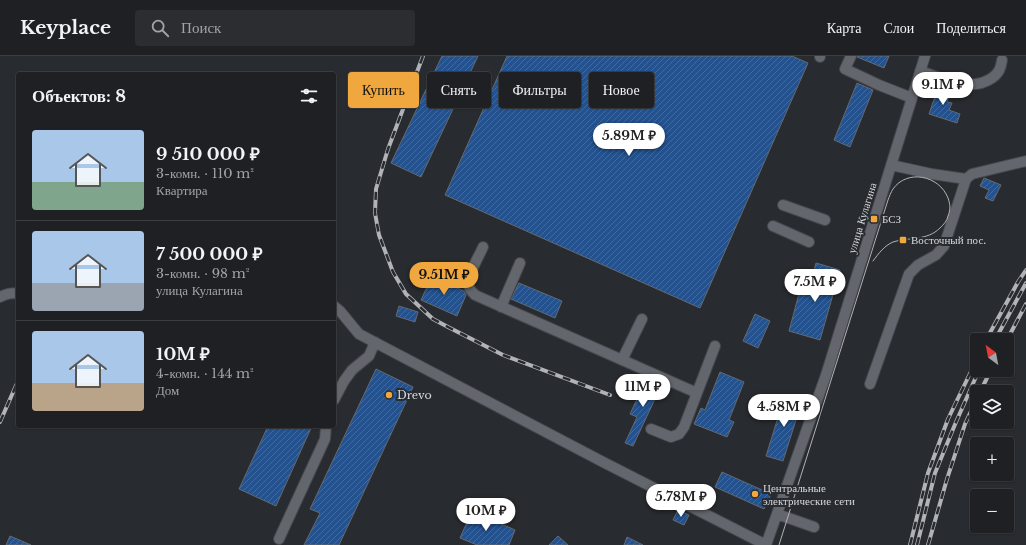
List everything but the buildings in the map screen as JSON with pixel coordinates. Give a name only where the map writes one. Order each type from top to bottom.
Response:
[{"type":"street","points":[[851,56],[845,69],[912,98]]},
{"type":"street","name":"улица Кулагина","points":[[766,545],[826,375],[925,56]]},
{"type":"street","points":[[920,71],[954,82],[973,85],[986,82],[999,73],[1002,66],[1002,60]]},
{"type":"street","points":[[870,384],[909,274],[918,266],[936,255],[944,246],[966,180],[972,174],[1026,161]]},
{"type":"street","points":[[891,165],[966,180]]},
{"type":"street","points":[[782,205],[825,220]]},
{"type":"street","points":[[773,226],[809,242]]},
{"type":"street","points":[[483,247],[469,277],[469,287],[475,295],[697,393]]},
{"type":"street","points":[[501,307],[520,263]]},
{"type":"street","points":[[0,297],[7,294],[16,293]]},
{"type":"street","points":[[336,308],[359,334],[603,462],[766,545]]},
{"type":"street","points":[[622,360],[642,319]]},
{"type":"street","points":[[336,396],[352,370],[369,356],[375,342]]},
{"type":"street","points":[[652,429],[671,437],[679,434],[684,427],[715,346]]},
{"type":"street","points":[[279,539],[325,439],[326,428]]},
{"type":"street","points":[[777,514],[814,527]]},
{"type":"tram line","points":[[779,545],[890,194],[899,183],[914,177],[922,177],[938,184],[944,190],[950,204],[949,213],[944,224],[935,232],[924,237],[893,242],[882,250],[873,261]]},
{"type":"railway","points":[[423,56],[388,149],[376,189],[375,213],[379,235],[393,272],[406,294],[433,319],[503,355],[610,395]]},
{"type":"railway","points":[[990,333],[1026,270]]},
{"type":"railway","points":[[999,333],[1026,283]]},
{"type":"railway","points":[[1011,333],[1026,304]]},
{"type":"railway","points":[[910,545],[928,473],[948,419],[970,373]]},
{"type":"railway","points":[[917,545],[935,473],[976,377]]},
{"type":"railway","points":[[984,385],[988,377]]},
{"type":"railway","points":[[0,422],[16,386]]},
{"type":"railway","points":[[928,545],[947,479],[970,413]]},
{"type":"place","name":"БСЗ","points":[[874,219]]},
{"type":"place","name":"Восточный пос.","points":[[903,240]]},
{"type":"place","name":"Drevo","points":[[389,395]]},
{"type":"place","name":"Центральные электрические сети","points":[[755,494]]}]
